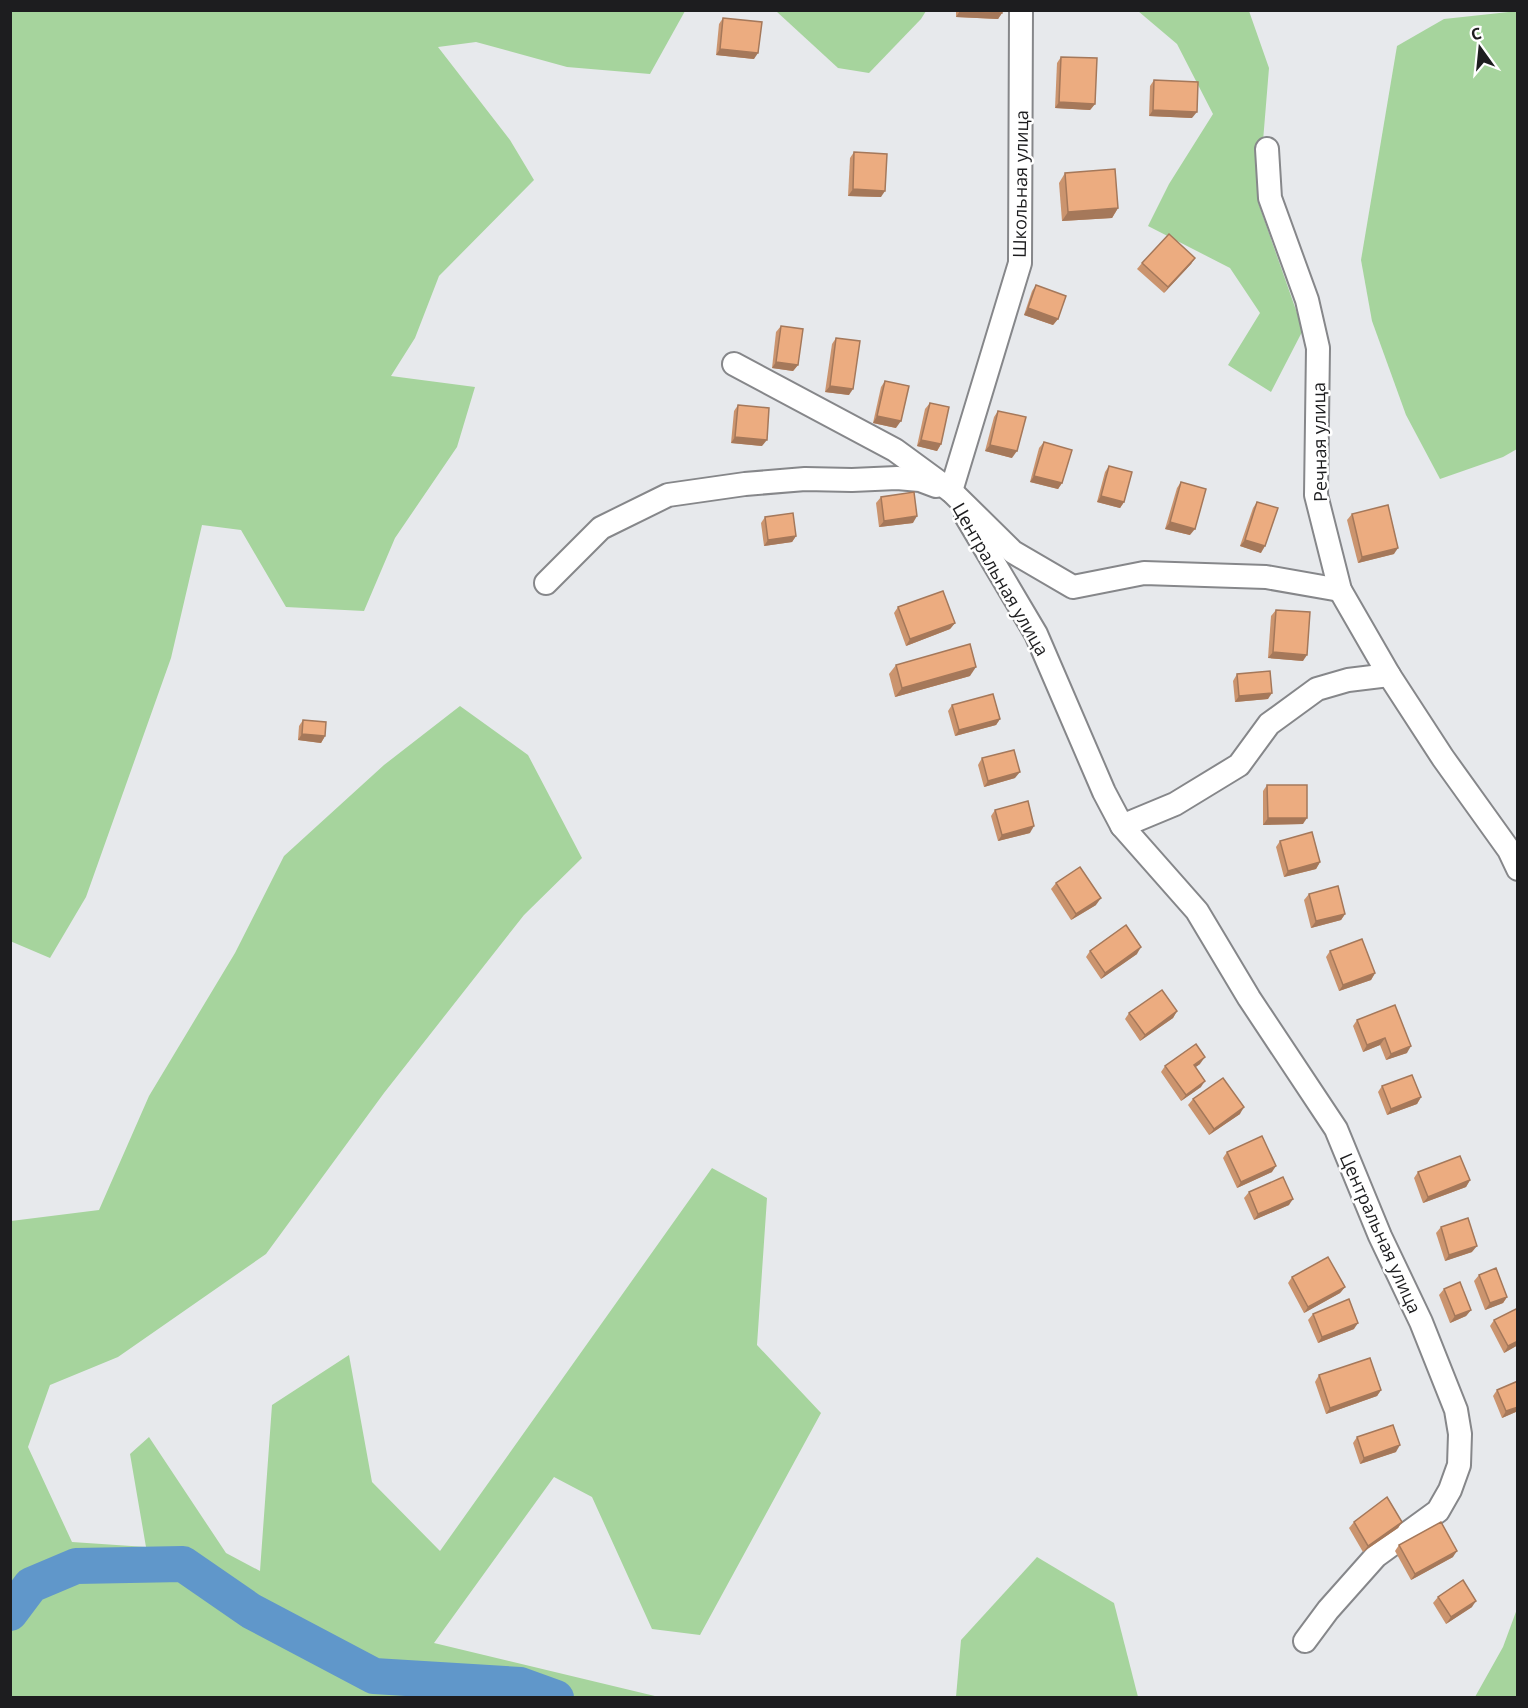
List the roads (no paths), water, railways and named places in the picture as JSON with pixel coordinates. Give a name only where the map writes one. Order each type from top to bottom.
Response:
[{"type":"street","name":"Школьная улица","points":[[951,492],[1020,263],[1021,10]]},
{"type":"street","name":"Речная улица","points":[[1268,149],[1270,198],[1307,300],[1318,348],[1316,495],[1340,590],[1389,675],[1443,758],[1509,850],[1518,869]]},
{"type":"street","points":[[734,364],[895,450],[951,492]]},
{"type":"street","points":[[546,583],[601,528],[668,495],[745,484],[804,479],[897,478],[920,480],[951,492]]},
{"type":"street","name":"Центральная улица","points":[[951,492],[1013,552],[1073,587],[1144,573],[1266,577],[1340,590]]},
{"type":"street","name":"Центральная улица","points":[[951,492],[1036,634],[1104,792],[1122,826],[1197,911],[1249,998],[1336,1130],[1380,1236],[1421,1322],[1456,1410],[1460,1434],[1459,1465],[1450,1490],[1438,1511],[1376,1556],[1328,1610],[1305,1641]]},
{"type":"street","points":[[1122,826],[1175,804],[1239,765],[1269,724],[1317,689],[1348,680],[1389,675]]},
{"type":"waterway","points":[[10,1613],[31,1585],[76,1566],[183,1564],[251,1611],[374,1676],[520,1685],[556,1698]]}]
